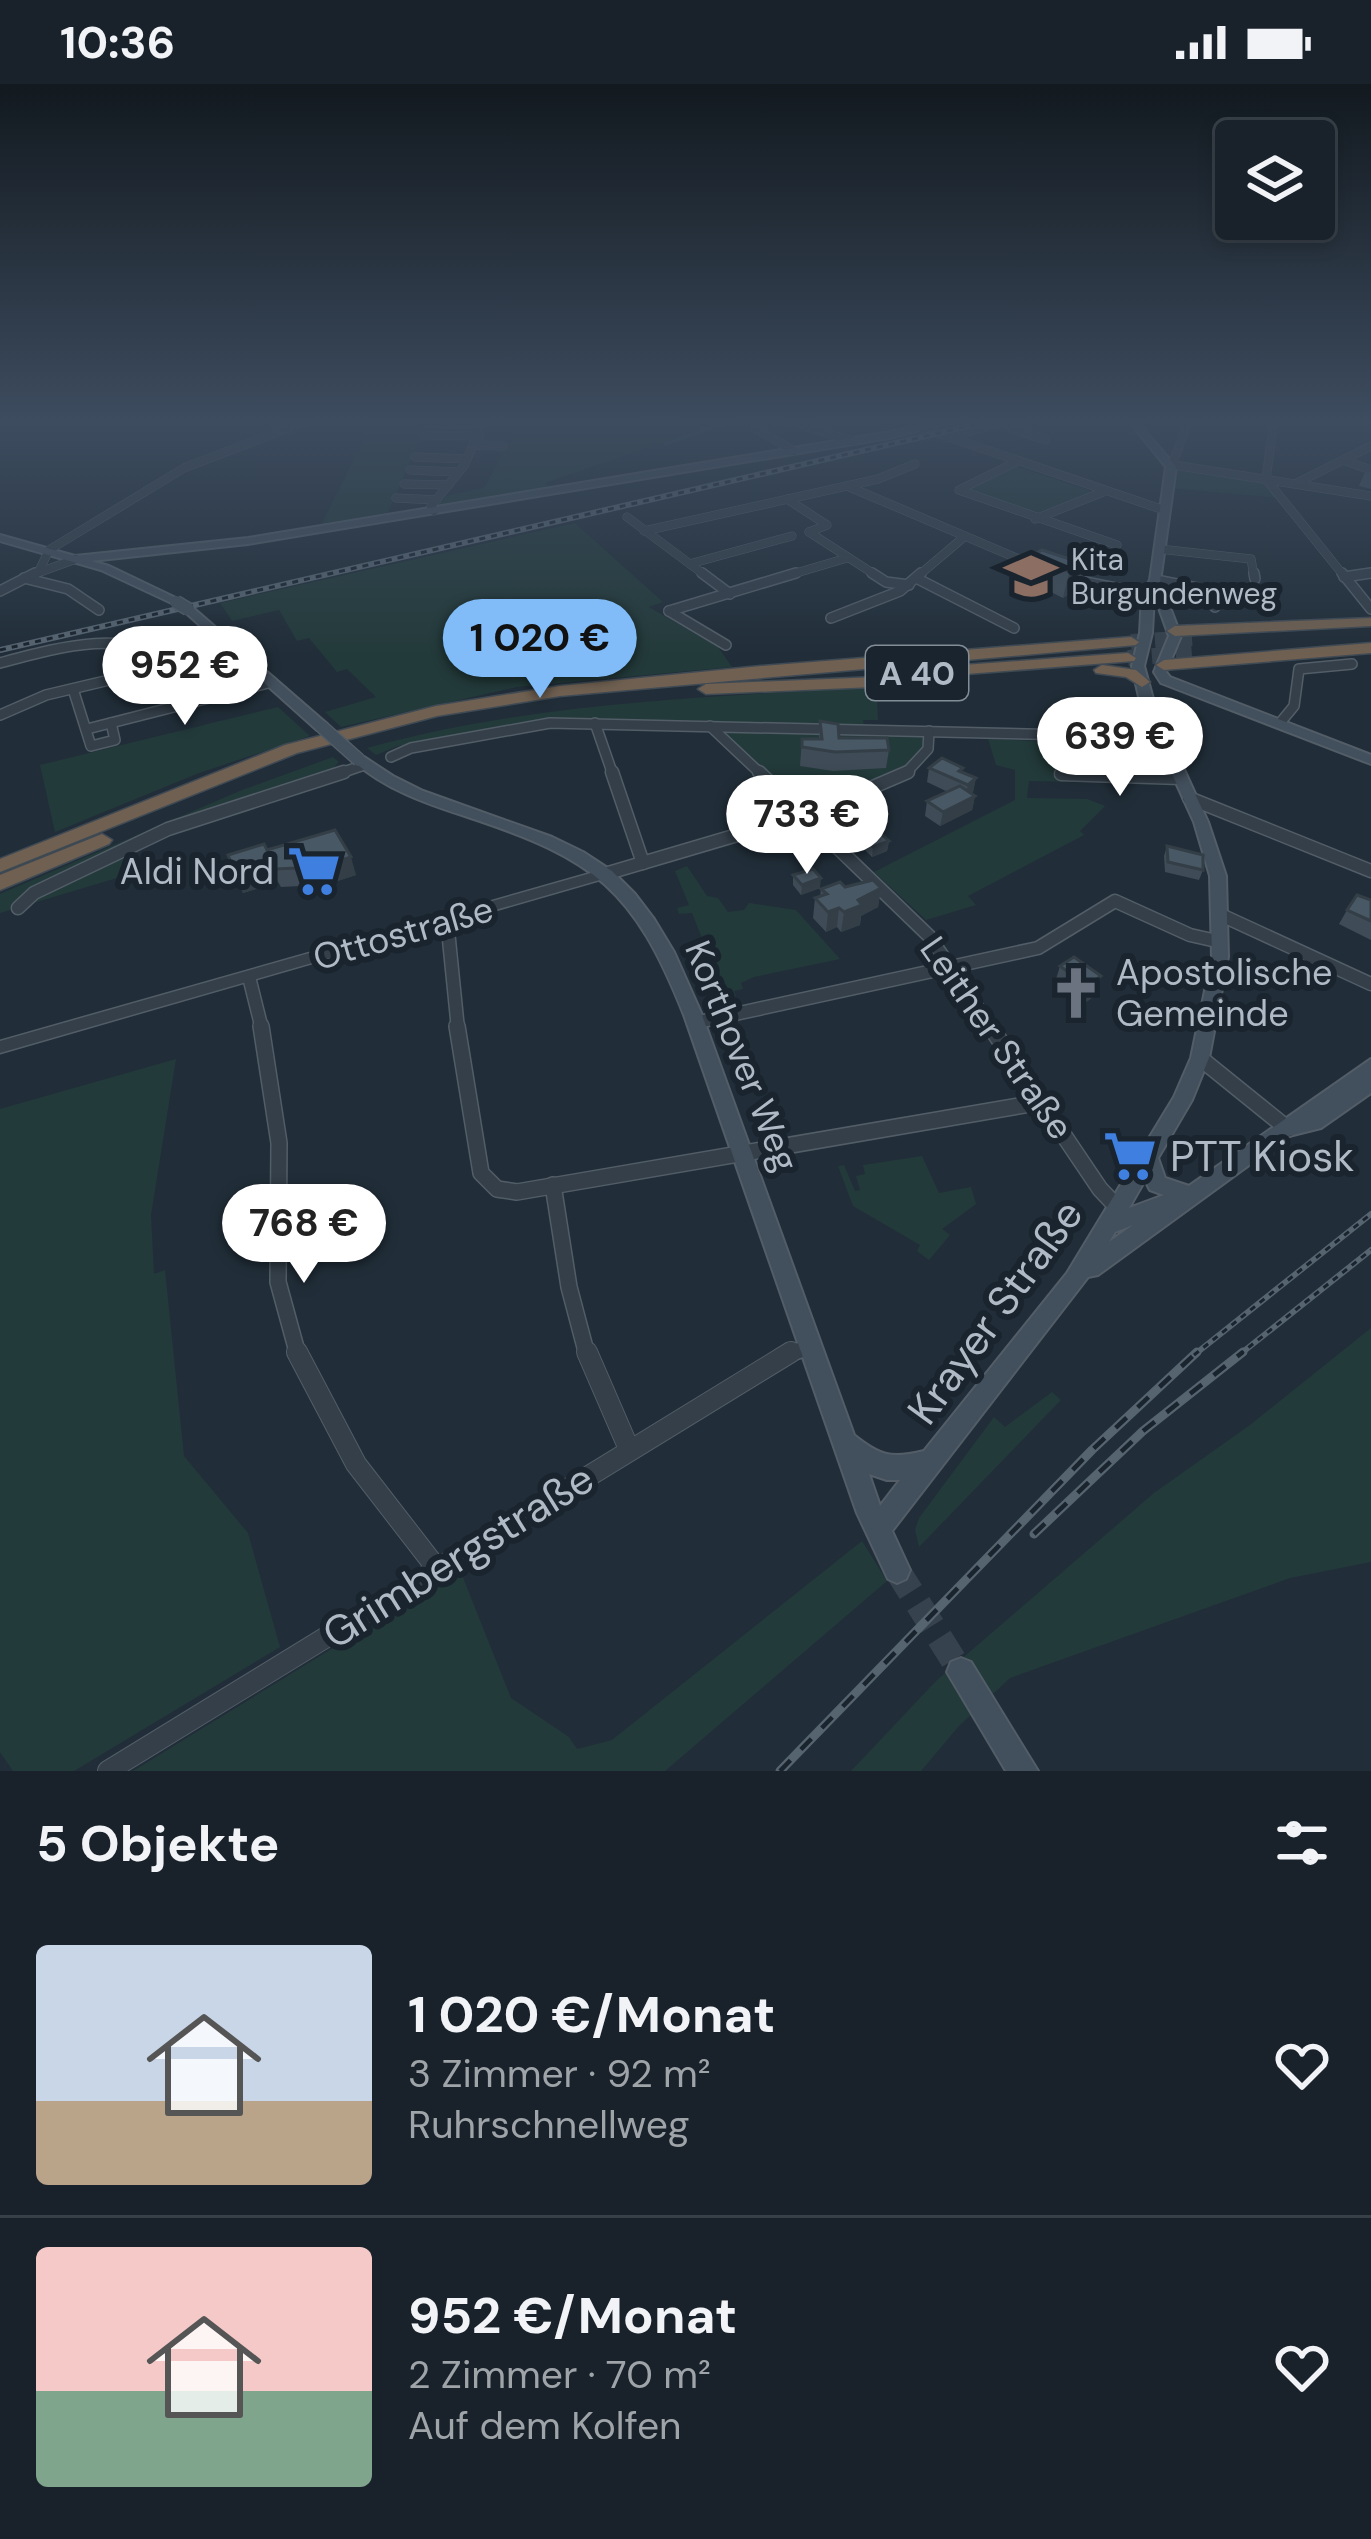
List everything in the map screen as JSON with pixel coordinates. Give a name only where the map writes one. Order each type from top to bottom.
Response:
[{"type":"highway","points":[[1172,624],[1216,628],[1371,625]]},
{"type":"highway","points":[[1165,661],[1194,651],[1371,625]]},
{"type":"highway","points":[[1175,684],[1174,672],[1194,651],[1371,646]]},
{"type":"highway","points":[[706,689],[1123,671],[1139,661]]},
{"type":"highway","name":"A 40","points":[[0,866],[239,768],[397,720],[509,698],[761,671],[1139,661]]},
{"type":"highway","name":"A 40","points":[[0,883],[251,778],[365,740],[523,707],[706,689],[1139,661]]},
{"type":"main road","points":[[76,559],[224,545],[478,499]]},
{"type":"main road","name":"Krayer Straße","points":[[877,1530],[1120,1216],[1200,1058],[1221,942],[1216,865],[1160,736],[1139,661],[1155,589],[1166,499]]},
{"type":"main road","points":[[0,538],[50,550],[143,552]]},
{"type":"main road","name":"Korthover Weg","points":[[50,550],[105,568],[182,606],[362,763],[418,795],[545,837],[605,874],[632,902],[658,940],[694,1024],[877,1530],[896,1570]]},
{"type":"main road","points":[[105,568],[128,553]]},
{"type":"main road","name":"Krayer Straße","points":[[1155,589],[1172,624]]},
{"type":"main road","points":[[1172,624],[1172,651],[1160,675],[1371,760]]},
{"type":"main road","points":[[1139,661],[1172,624]]},
{"type":"main road","points":[[1139,661],[1163,639],[1165,661]]},
{"type":"main road","points":[[1139,661],[1165,661]]},
{"type":"main road","points":[[1139,661],[1163,687],[1196,691]]},
{"type":"main road","points":[[1075,1280],[1192,1193],[1288,1129],[1309,1125],[1370,1079]]},
{"type":"main road","points":[[1149,1159],[1149,1170],[1160,1186],[1192,1193]]},
{"type":"main road","points":[[1120,1216],[1192,1193]]},
{"type":"main road","name":"Krayer Straße","points":[[844,1440],[862,1459],[884,1468],[907,1469],[934,1461]]},
{"type":"main road","points":[[961,1672],[1023,1771]]},
{"type":"street","points":[[39,571],[50,550],[135,499]]},
{"type":"street","points":[[400,499],[436,505],[440,499]]},
{"type":"street","points":[[642,529],[787,499],[827,527],[808,532],[886,582],[914,582],[1014,628]]},
{"type":"street","points":[[876,499],[1064,578],[1155,589],[1197,588],[1215,607]]},
{"type":"street","points":[[982,499],[1117,545]]},
{"type":"street","points":[[1035,519],[1085,499]]},
{"type":"street","points":[[1128,499],[1164,510]]},
{"type":"street","points":[[1282,499],[1371,608]]},
{"type":"street","points":[[627,517],[686,565],[791,536]]},
{"type":"street","points":[[832,618],[914,582],[964,538]]},
{"type":"street","points":[[1159,549],[1251,559],[1255,579]]},
{"type":"street","points":[[726,645],[669,610],[847,558]]},
{"type":"street","points":[[0,591],[76,559]]},
{"type":"street","points":[[693,563],[730,594]]},
{"type":"street","points":[[1344,577],[1371,573]]},
{"type":"street","points":[[24,578],[68,589],[99,610]]},
{"type":"street","points":[[0,662],[101,638],[172,655],[183,662]]},
{"type":"street","points":[[0,715],[73,688],[236,650]]},
{"type":"street","points":[[1280,723],[1294,706],[1299,669],[1352,664]]},
{"type":"street","points":[[87,729],[272,682]]},
{"type":"street","points":[[73,688],[91,746],[115,740],[111,723]]},
{"type":"street","points":[[595,723],[643,863]]},
{"type":"street","points":[[391,757],[411,748],[534,725],[595,723],[1084,735]]},
{"type":"street","name":"Leither Straße","points":[[710,726],[907,911],[1120,1216]]},
{"type":"street","name":"Ottostraße","points":[[0,1047],[643,863],[801,811],[910,772],[927,760],[932,746],[929,731]]},
{"type":"street","points":[[1106,735],[1160,736]]},
{"type":"street","points":[[18,908],[34,893],[168,829],[362,763]]},
{"type":"street","points":[[1061,775],[1180,778]]},
{"type":"street","points":[[1190,798],[1371,871]]},
{"type":"street","points":[[694,1024],[1038,948],[1115,901],[1190,934],[1221,942]]},
{"type":"street","points":[[1221,915],[1371,984]]},
{"type":"street","points":[[447,920],[457,1023],[481,1173],[490,1185],[506,1191],[1042,1102]]},
{"type":"street","points":[[249,977],[279,1122],[274,1237],[286,1322],[343,1443],[438,1570]]},
{"type":"street","points":[[1200,1058],[1288,1129]]},
{"type":"street","points":[[553,1185],[574,1306],[606,1403],[629,1449]]},
{"type":"street","name":"Grimbergstraße","points":[[108,1771],[629,1449],[792,1351],[810,1347]]},
{"type":"green space","points":[[334,499],[394,499],[386,517],[320,527]]},
{"type":"green space","points":[[444,499],[489,499],[438,506]]},
{"type":"green space","points":[[992,499],[1076,499],[1032,515]]},
{"type":"green space","points":[[575,523],[663,602],[649,607],[718,647],[732,667],[517,687],[341,727],[325,712],[376,697],[347,669],[337,672],[309,638],[297,641],[279,610],[232,621],[220,603]]},
{"type":"green space","points":[[946,683],[950,690],[877,696],[878,720],[863,720],[864,725],[555,719],[398,746],[376,755],[367,748],[438,731],[582,708]]},
{"type":"green space","points":[[278,707],[310,736],[199,773],[55,832],[40,765]]},
{"type":"green space","points":[[720,731],[925,733],[928,746],[899,776],[796,805]]},
{"type":"green space","points":[[988,739],[1057,742],[1074,782],[1029,781],[1027,798],[1087,799],[1105,806],[1080,831],[1084,835],[968,896],[976,905],[926,920],[874,872],[1015,800],[1015,770],[996,765]]},
{"type":"green space","points":[[333,757],[339,762],[331,771],[175,823],[127,845],[137,872],[0,913],[0,894],[242,790]]},
{"type":"green space","points":[[687,866],[707,896],[718,898],[728,912],[744,910],[749,903],[796,910],[840,959],[754,977],[741,983],[743,989],[734,991],[736,996],[725,998],[710,959],[694,961],[692,954],[707,951],[692,913],[679,914],[677,908],[689,905],[675,871]]},
{"type":"green space","points":[[176,1059],[151,1215],[154,1274],[165,1270],[184,1456],[248,1533],[280,1647],[74,1771],[13,1771],[0,1752],[0,1109]]},
{"type":"green space","points":[[922,1156],[939,1193],[971,1187],[976,1204],[942,1229],[950,1235],[929,1260],[917,1251],[920,1245],[853,1206],[838,1166],[844,1165],[855,1191],[860,1190],[856,1176],[865,1174],[863,1165]]},
{"type":"green space","points":[[1371,1328],[1371,1562],[1290,1578],[1010,1678],[959,1726],[921,1771],[851,1771],[937,1680],[1154,1493],[1250,1425]]},
{"type":"green space","points":[[1052,1392],[1061,1400],[919,1547],[915,1530],[919,1518],[994,1417],[1005,1427]]},
{"type":"green space","points":[[862,1541],[887,1581],[665,1771],[133,1771],[460,1570],[511,1698],[569,1737],[577,1749],[612,1740]]},
{"type":"building","points":[[1042,550],[1085,564],[1069,572],[1033,555]]},
{"type":"building","points":[[820,721],[838,724],[839,738],[887,738],[889,750],[835,752],[802,747],[802,739],[822,739]]},
{"type":"building","points":[[1062,724],[1116,727],[1124,730],[1131,747],[1047,739],[1065,733]]},
{"type":"building","points":[[942,758],[976,778],[968,785],[929,768]]},
{"type":"building","points":[[960,786],[975,796],[943,812],[927,801]]},
{"type":"building","points":[[871,825],[889,841],[873,847],[856,831]]},
{"type":"building","points":[[335,830],[351,857],[298,874],[296,868],[275,869],[273,864],[236,875],[228,855],[264,844],[267,850]]},
{"type":"building","points":[[1167,846],[1203,855],[1203,870],[1168,862]]},
{"type":"building","points":[[813,869],[821,878],[802,885],[793,875]]},
{"type":"building","points":[[873,880],[881,888],[858,900],[862,905],[844,912],[839,908],[828,912],[815,898],[827,894],[821,889],[840,882],[845,887]]},
{"type":"building","points":[[1357,895],[1371,900],[1371,921],[1347,910]]},
{"type":"building","points":[[1074,957],[1101,976],[1087,986],[1060,966]]},
{"type":"tunnel","points":[[1131,642],[1192,638]]},
{"type":"tunnel","points":[[1128,658],[1192,653]]},
{"type":"tunnel","points":[[897,1570],[961,1672]]},
{"type":"railway","points":[[0,650],[654,499]]},
{"type":"railway","points":[[1194,1355],[1371,1214]]},
{"type":"railway","points":[[1239,1355],[1371,1250]]},
{"type":"railway","points":[[780,1771],[1092,1450],[1197,1352]]},
{"type":"railway","points":[[1034,1534],[1143,1431],[1243,1352]]},
{"type":"place","name":"Kita Burgundenweg","points":[[1031,576]]},
{"type":"place","name":"Aldi Nord","points":[[314,871]]},
{"type":"place","name":"Apostolische Gemeinde","points":[[1076,993]]},
{"type":"place","name":"PTT Kiosk","points":[[1130,1156]]}]
